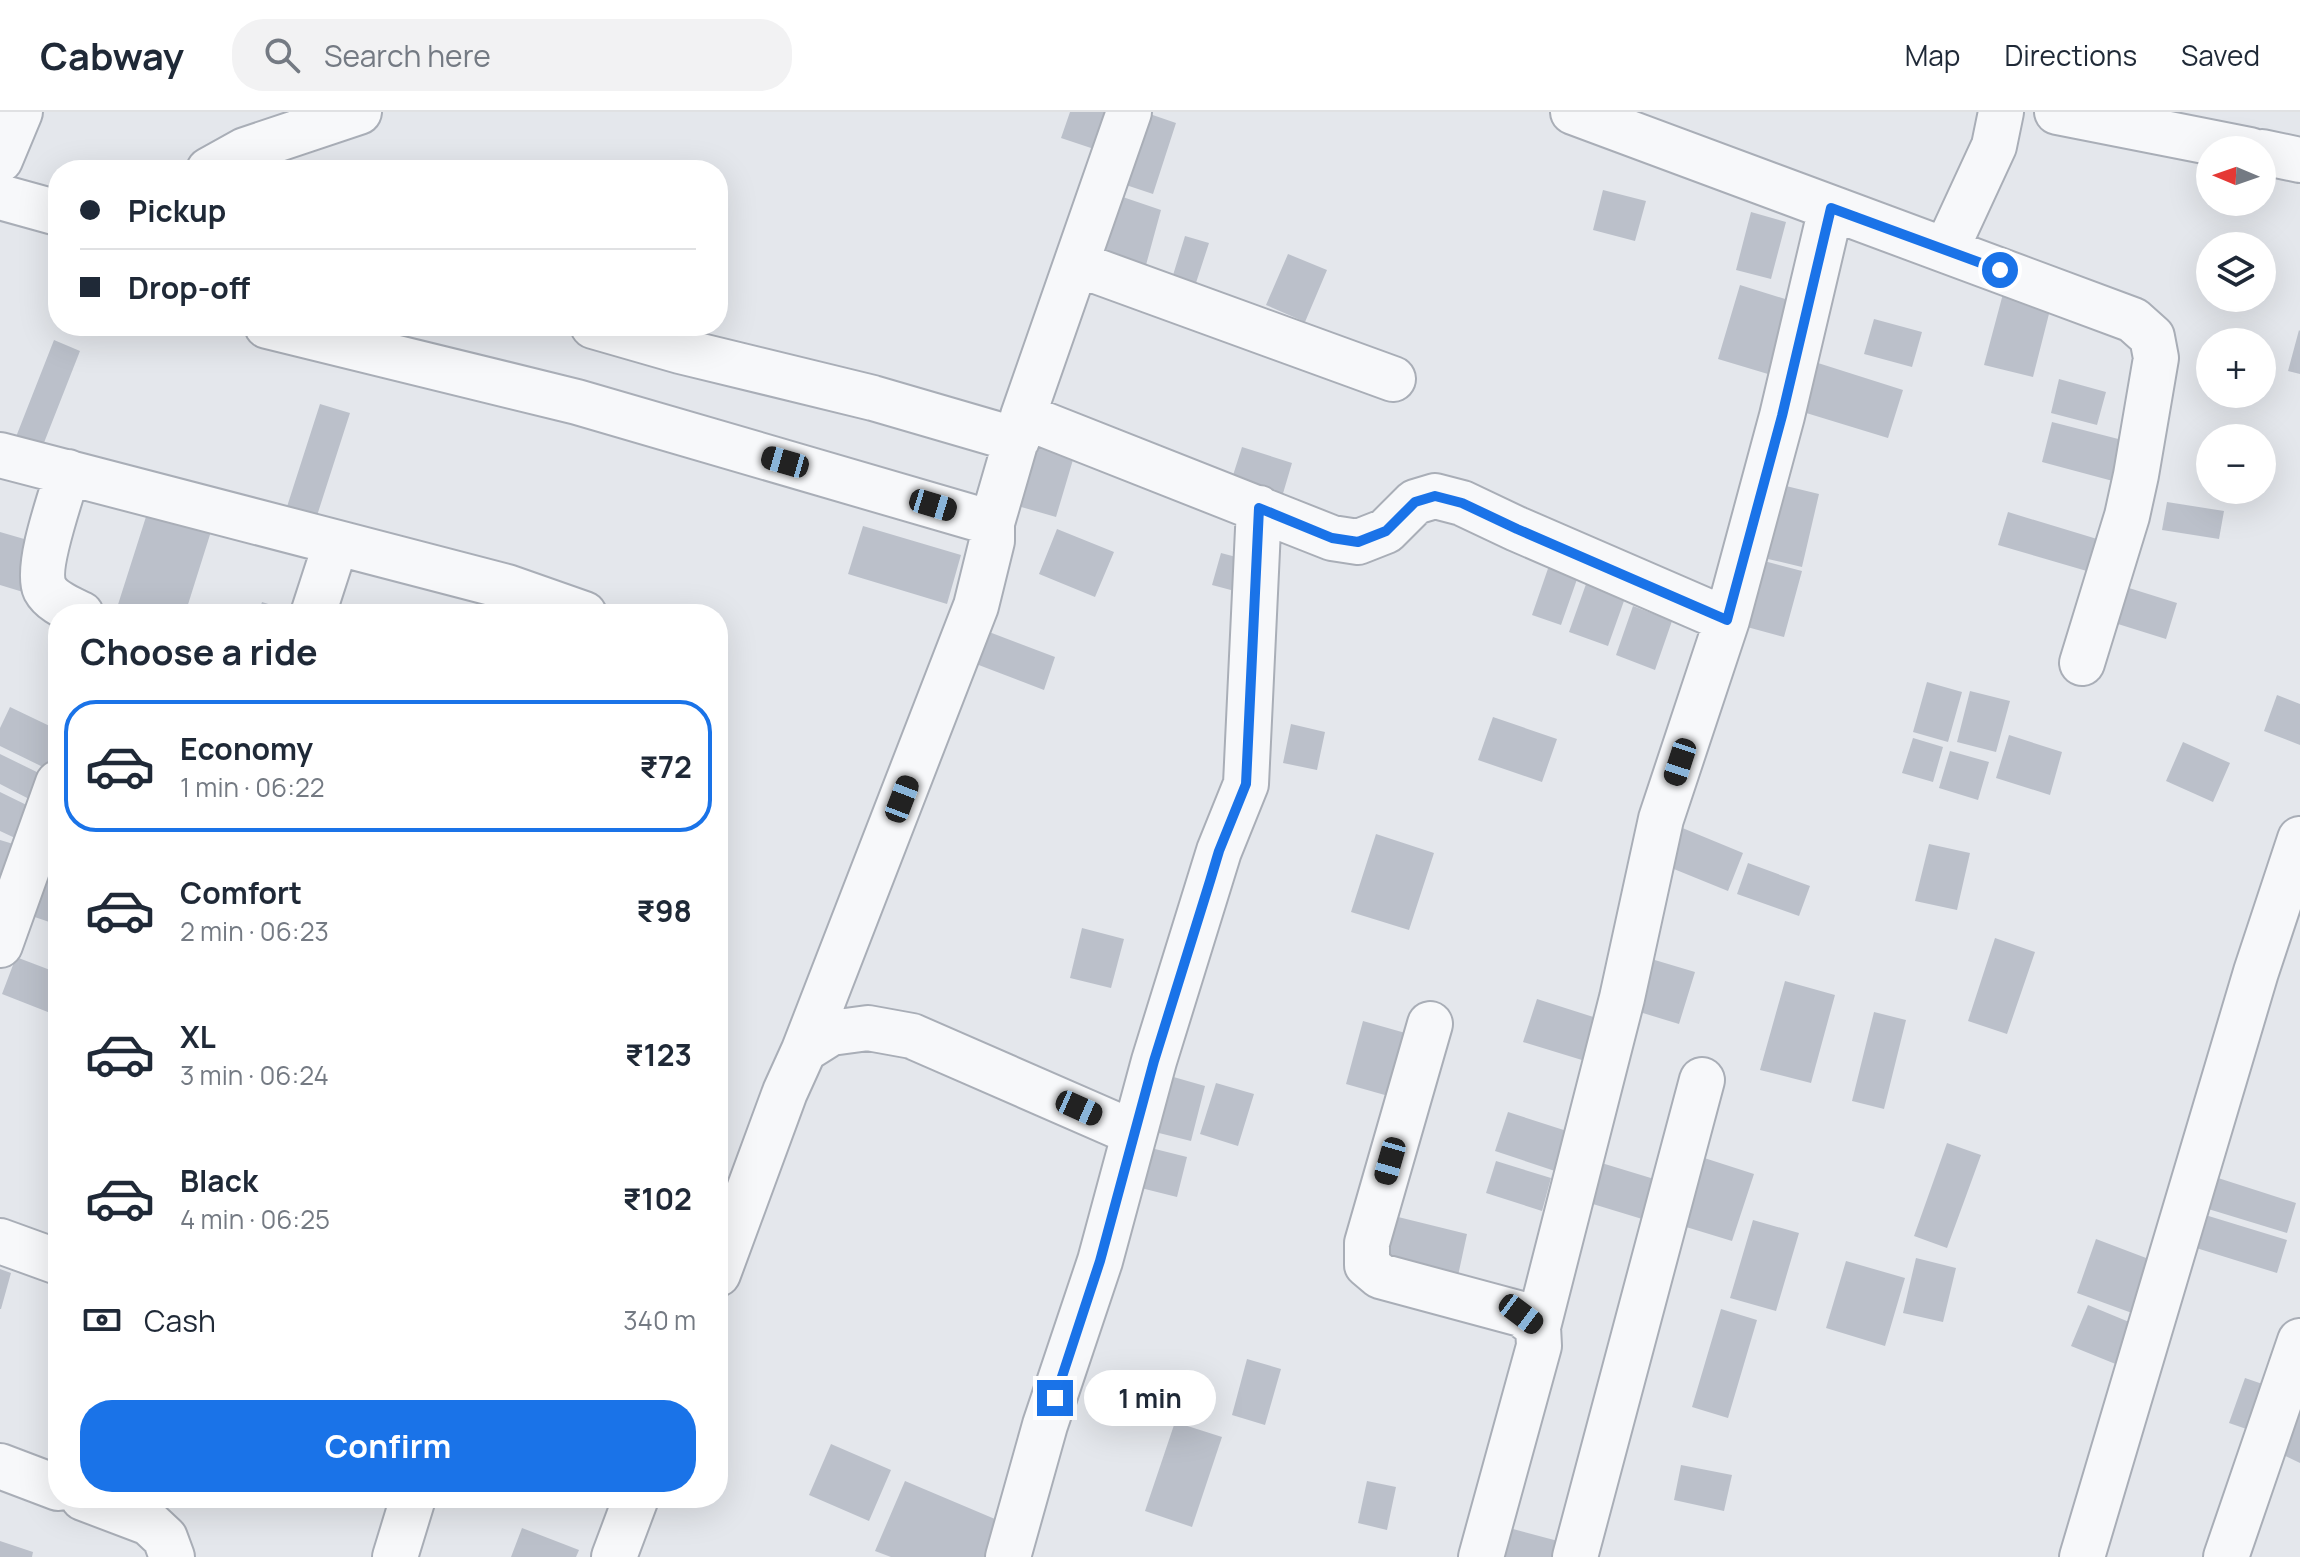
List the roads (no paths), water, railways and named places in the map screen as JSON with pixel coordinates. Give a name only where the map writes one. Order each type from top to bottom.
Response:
[{"type":"street","points":[[0,160],[20,112]]},
{"type":"street","points":[[227,160],[245,150],[359,112]]},
{"type":"street","points":[[728,1247],[785,1092],[976,606],[992,541],[992,523],[1020,428],[1129,112]]},
{"type":"street","points":[[1573,112],[2133,320],[2152,337],[2156,358],[2136,475],[2127,516],[2082,663]]},
{"type":"street","points":[[1946,250],[1994,146],[2001,112]]},
{"type":"street","points":[[2057,112],[2196,139]]},
{"type":"street","points":[[2276,155],[2300,160]]},
{"type":"street","points":[[0,197],[48,210]]},
{"type":"street","points":[[1481,1557],[1539,1346],[1538,1327],[1622,998],[1661,819],[1727,620],[1782,416],[1831,208]]},
{"type":"street","points":[[1077,264],[1393,379]]},
{"type":"street","points":[[308,336],[577,402],[992,523]]},
{"type":"street","points":[[628,336],[873,398],[1020,428],[1259,508],[1332,538],[1358,542],[1386,531],[1415,502],[1435,496],[1462,503],[1727,620]]},
{"type":"street","points":[[0,455],[507,587],[555,604]]},
{"type":"street","points":[[61,604],[45,588],[42,564],[68,472]]},
{"type":"street","points":[[1008,1557],[1045,1425],[1100,1261],[1154,1061],[1214,866],[1246,784],[1259,508]]},
{"type":"street","points":[[316,604],[336,543]]},
{"type":"street","points":[[0,945],[48,811]]},
{"type":"street","points":[[2082,1557],[2256,972],[2300,839]]},
{"type":"street","points":[[1430,1024],[1367,1243],[1367,1265],[1380,1276],[1521,1314],[1538,1327]]},
{"type":"street","points":[[804,1050],[831,1033],[868,1028],[912,1036],[1134,1133]]},
{"type":"street","points":[[1575,1557],[1702,1080]]},
{"type":"street","points":[[0,1241],[48,1258]]},
{"type":"street","points":[[2226,1557],[2300,1341]]},
{"type":"street","points":[[0,1466],[48,1484]]},
{"type":"street","points":[[109,1508],[149,1523],[165,1538],[172,1557]]},
{"type":"street","points":[[395,1557],[410,1508]]},
{"type":"street","points":[[614,1557],[632,1508]]}]
